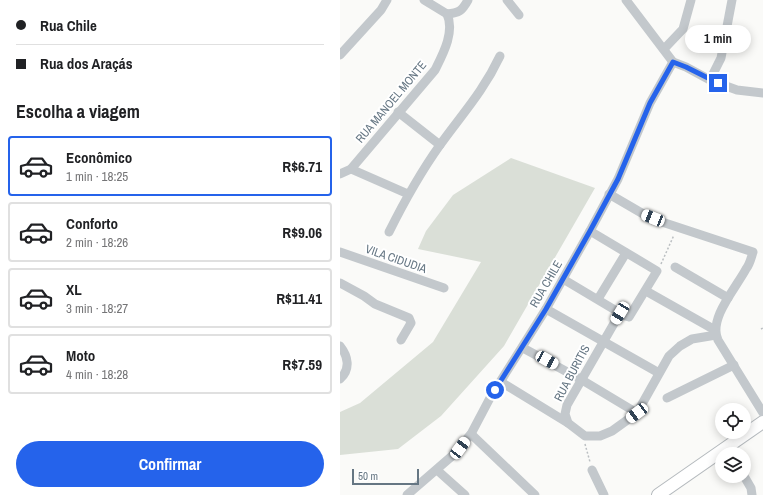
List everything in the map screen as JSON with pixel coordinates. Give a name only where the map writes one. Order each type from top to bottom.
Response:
[{"type":"main road","points":[[732,447],[763,422]]},
{"type":"main road","points":[[658,495],[715,459]]},
{"type":"street","points":[[340,56],[381,10],[387,0]]},
{"type":"street","points":[[424,0],[447,14],[458,13],[462,10],[468,0]]},
{"type":"street","points":[[507,0],[519,15]]},
{"type":"street","points":[[626,0],[673,62],[710,80],[738,90],[763,93]]},
{"type":"street","points":[[664,49],[683,29],[691,0]]},
{"type":"street","points":[[710,80],[721,58],[732,0]]},
{"type":"street","name":"RUA MANOEL MONTE","points":[[340,174],[351,168],[431,75],[442,56],[449,33],[450,24],[447,14]]},
{"type":"street","points":[[389,232],[408,194],[440,145],[476,99],[500,56]]},
{"type":"street","name":"RUA CHILE","points":[[407,495],[437,470],[460,448],[471,434],[546,309],[590,231],[618,179],[650,103],[673,62]]},
{"type":"street","points":[[398,112],[440,145]]},
{"type":"street","points":[[351,168],[408,194]]},
{"type":"street","points":[[609,194],[645,215],[753,252],[748,267],[728,298],[718,317],[715,332]]},
{"type":"street","points":[[563,279],[629,317],[646,291],[657,271],[590,231]]},
{"type":"street","name":"VILA CIDUDIA","points":[[340,252],[444,288]]},
{"type":"street","points":[[598,299],[626,253]]},
{"type":"street","points":[[675,267],[728,298]]},
{"type":"street","points":[[340,283],[364,296],[375,304],[409,318],[411,323],[401,340]]},
{"type":"street","points":[[646,291],[715,332],[763,413]]},
{"type":"street","points":[[546,309],[659,373]]},
{"type":"street","name":"RUA BURITIS","points":[[568,423],[565,414],[566,405],[620,313]]},
{"type":"street","points":[[501,382],[568,423],[584,436],[600,436],[612,431],[637,413],[669,356],[680,346],[701,336],[715,332]]},
{"type":"street","points":[[340,346],[347,357],[348,366],[345,375],[340,379]]},
{"type":"street","points":[[523,348],[582,380],[637,413]]},
{"type":"street","points":[[667,398],[734,365]]},
{"type":"street","points":[[471,434],[535,495]]},
{"type":"street","points":[[437,470],[465,495]]},
{"type":"street","points":[[592,470],[604,495]]},
{"type":"street","points":[[748,483],[751,488],[752,495]]},
{"type":"path","points":[[657,271],[678,227]]},
{"type":"path","points":[[584,436],[592,470]]},
{"type":"shaded area","points":[[511,158],[595,188],[504,346],[441,416],[398,449],[340,455],[340,412],[360,403],[433,342],[481,262],[418,249],[426,231],[453,195]]},
{"type":"route","points":[[495,390],[523,348],[590,231],[618,179],[650,103],[673,62],[718,83]]}]
